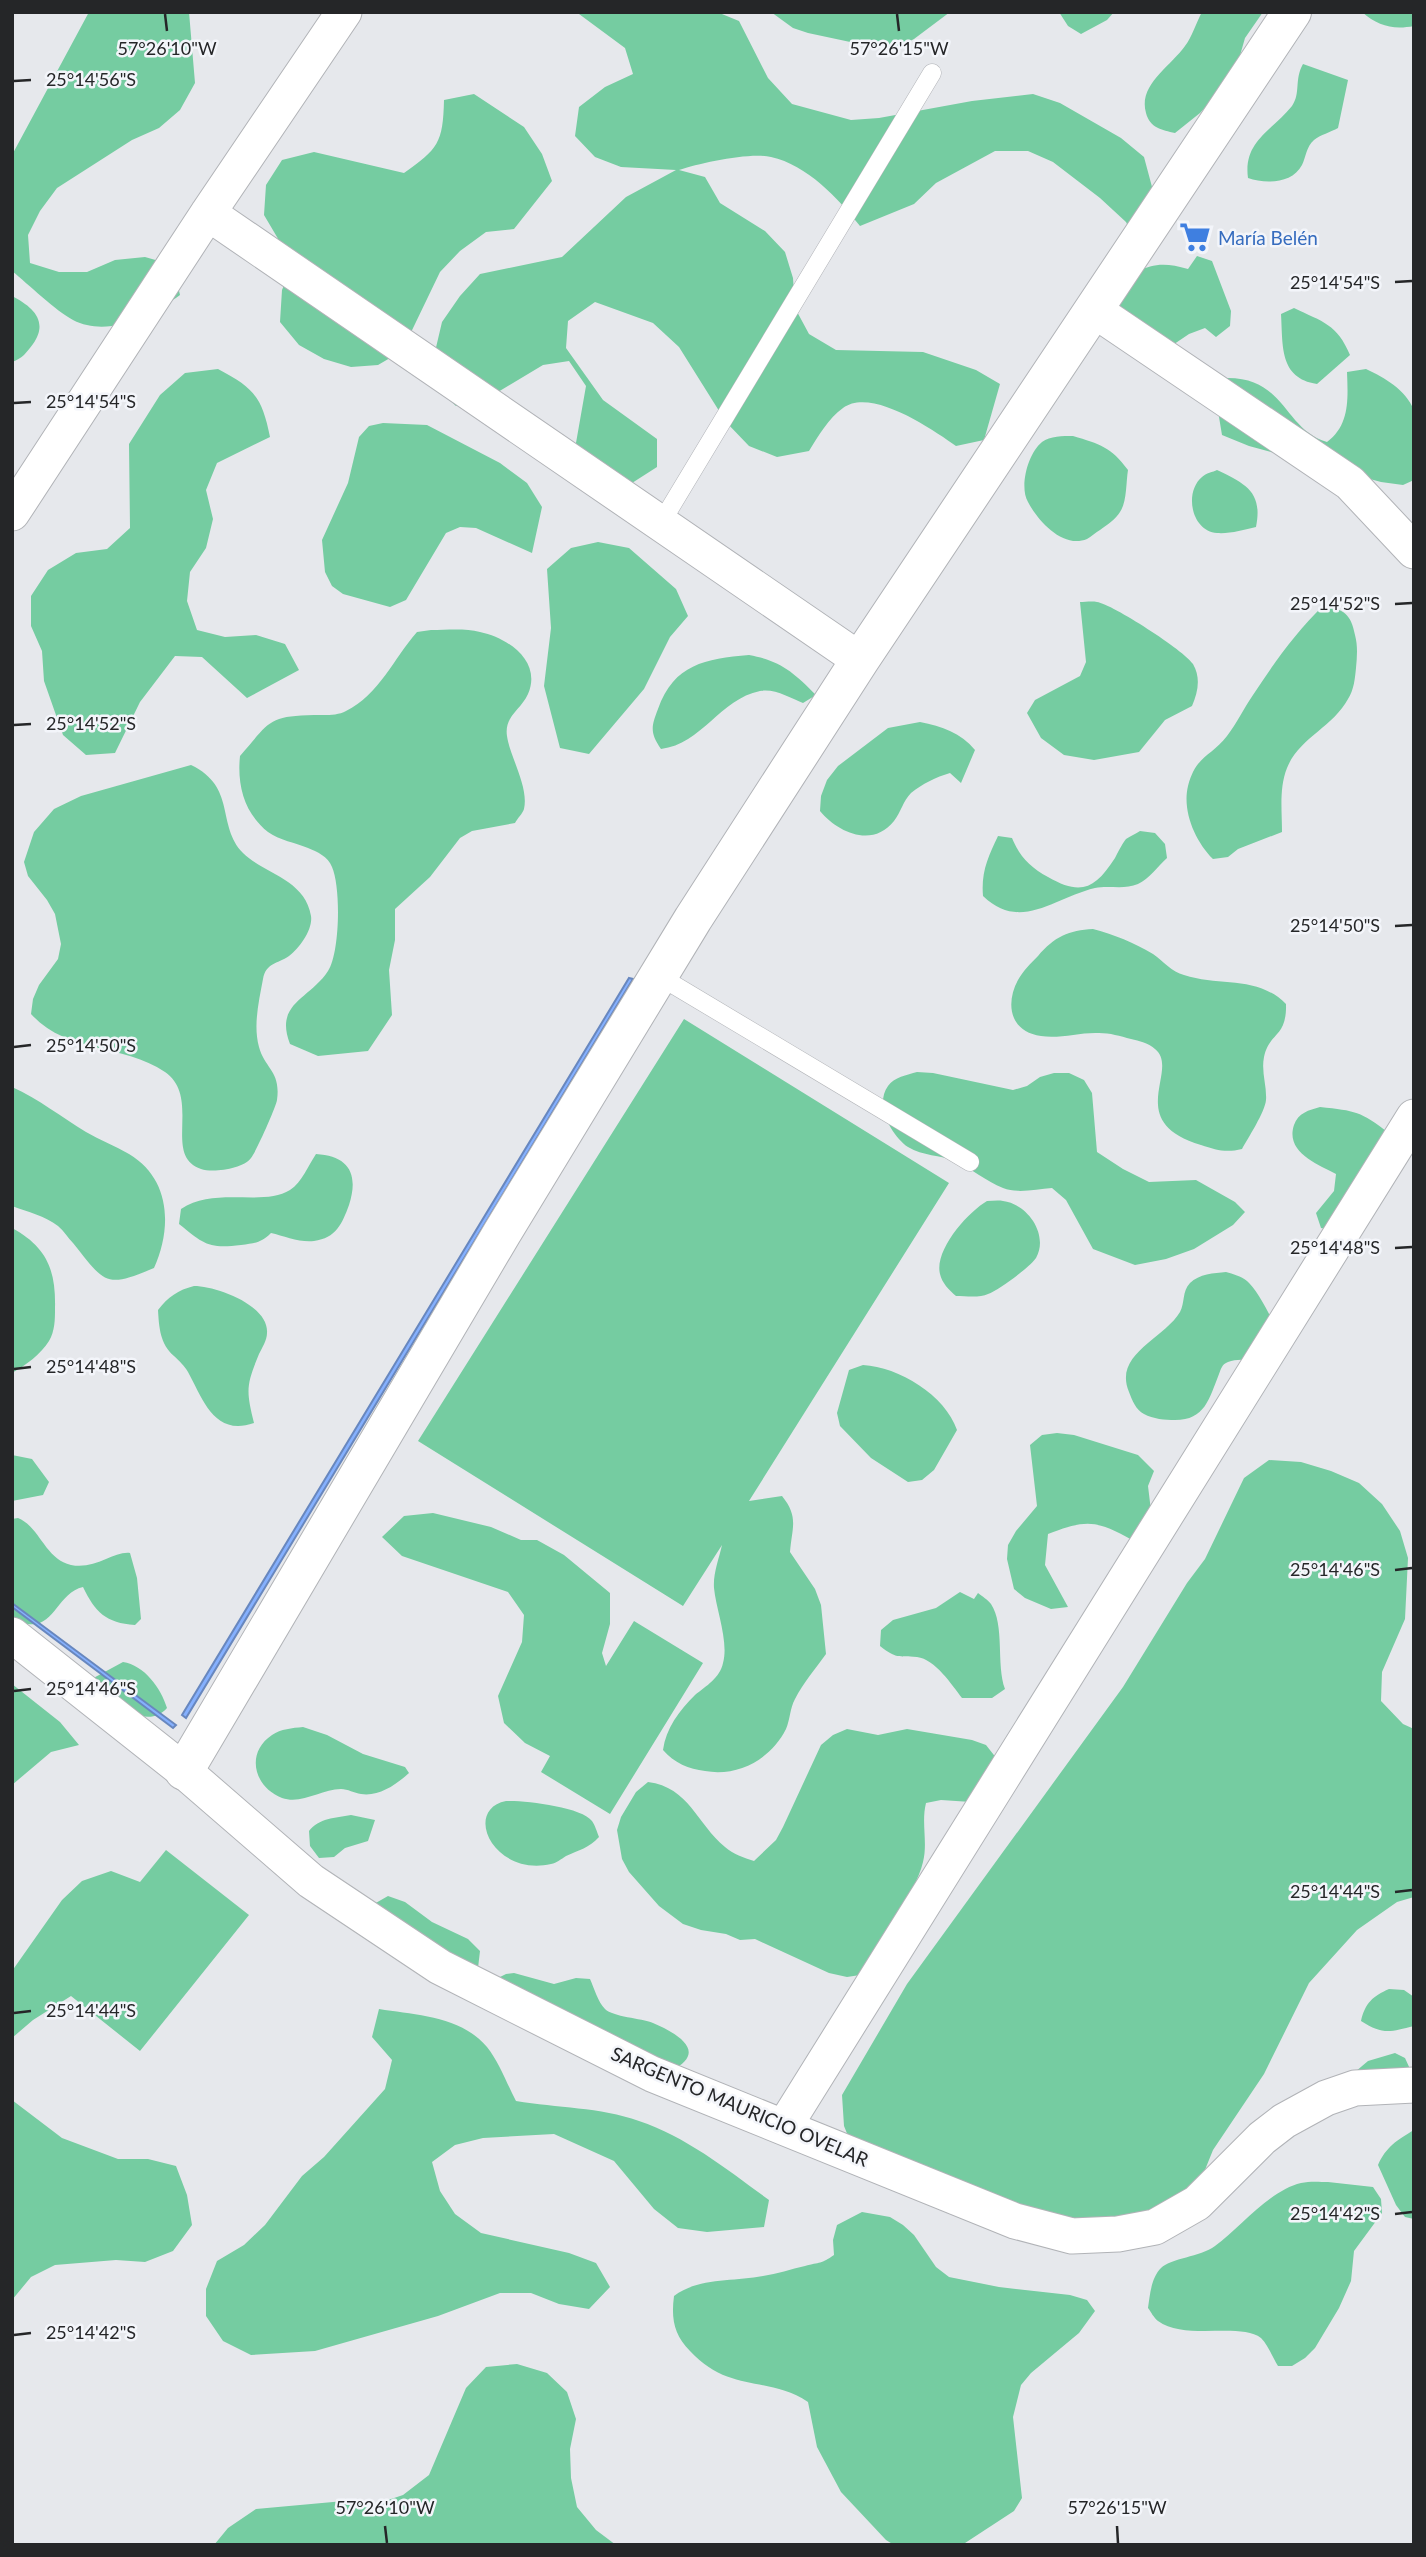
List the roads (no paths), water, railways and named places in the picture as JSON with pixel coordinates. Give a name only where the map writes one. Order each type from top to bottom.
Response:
[{"type":"street","points":[[12,513],[208,213],[344,12]]},
{"type":"street","points":[[184,1771],[502,1233],[659,976],[860,660],[1292,12]]},
{"type":"street","points":[[208,213],[860,660]]},
{"type":"street","points":[[1094,310],[1350,483],[1414,551]]},
{"type":"street","points":[[784,2127],[1414,1117]]},
{"type":"street","name":"SARGENTO MAURICIO OVELAR","points":[[12,1635],[184,1771],[311,1881],[440,1967],[652,2074],[1015,2221],[1072,2236],[1118,2234],[1154,2227],[1197,2203],[1262,2138],[1284,2121],[1325,2098],[1355,2088],[1414,2085]]},
{"type":"lane","points":[[661,523],[932,73]]},
{"type":"lane","points":[[659,976],[970,1162]]},
{"type":"water","points":[[629,978],[633,979],[186,1718],[182,1715]]},
{"type":"water","points":[[12,1603],[176,1725],[173,1728],[12,1607]]},
{"type":"place","name":"María Belén","points":[[1195,237]]}]
